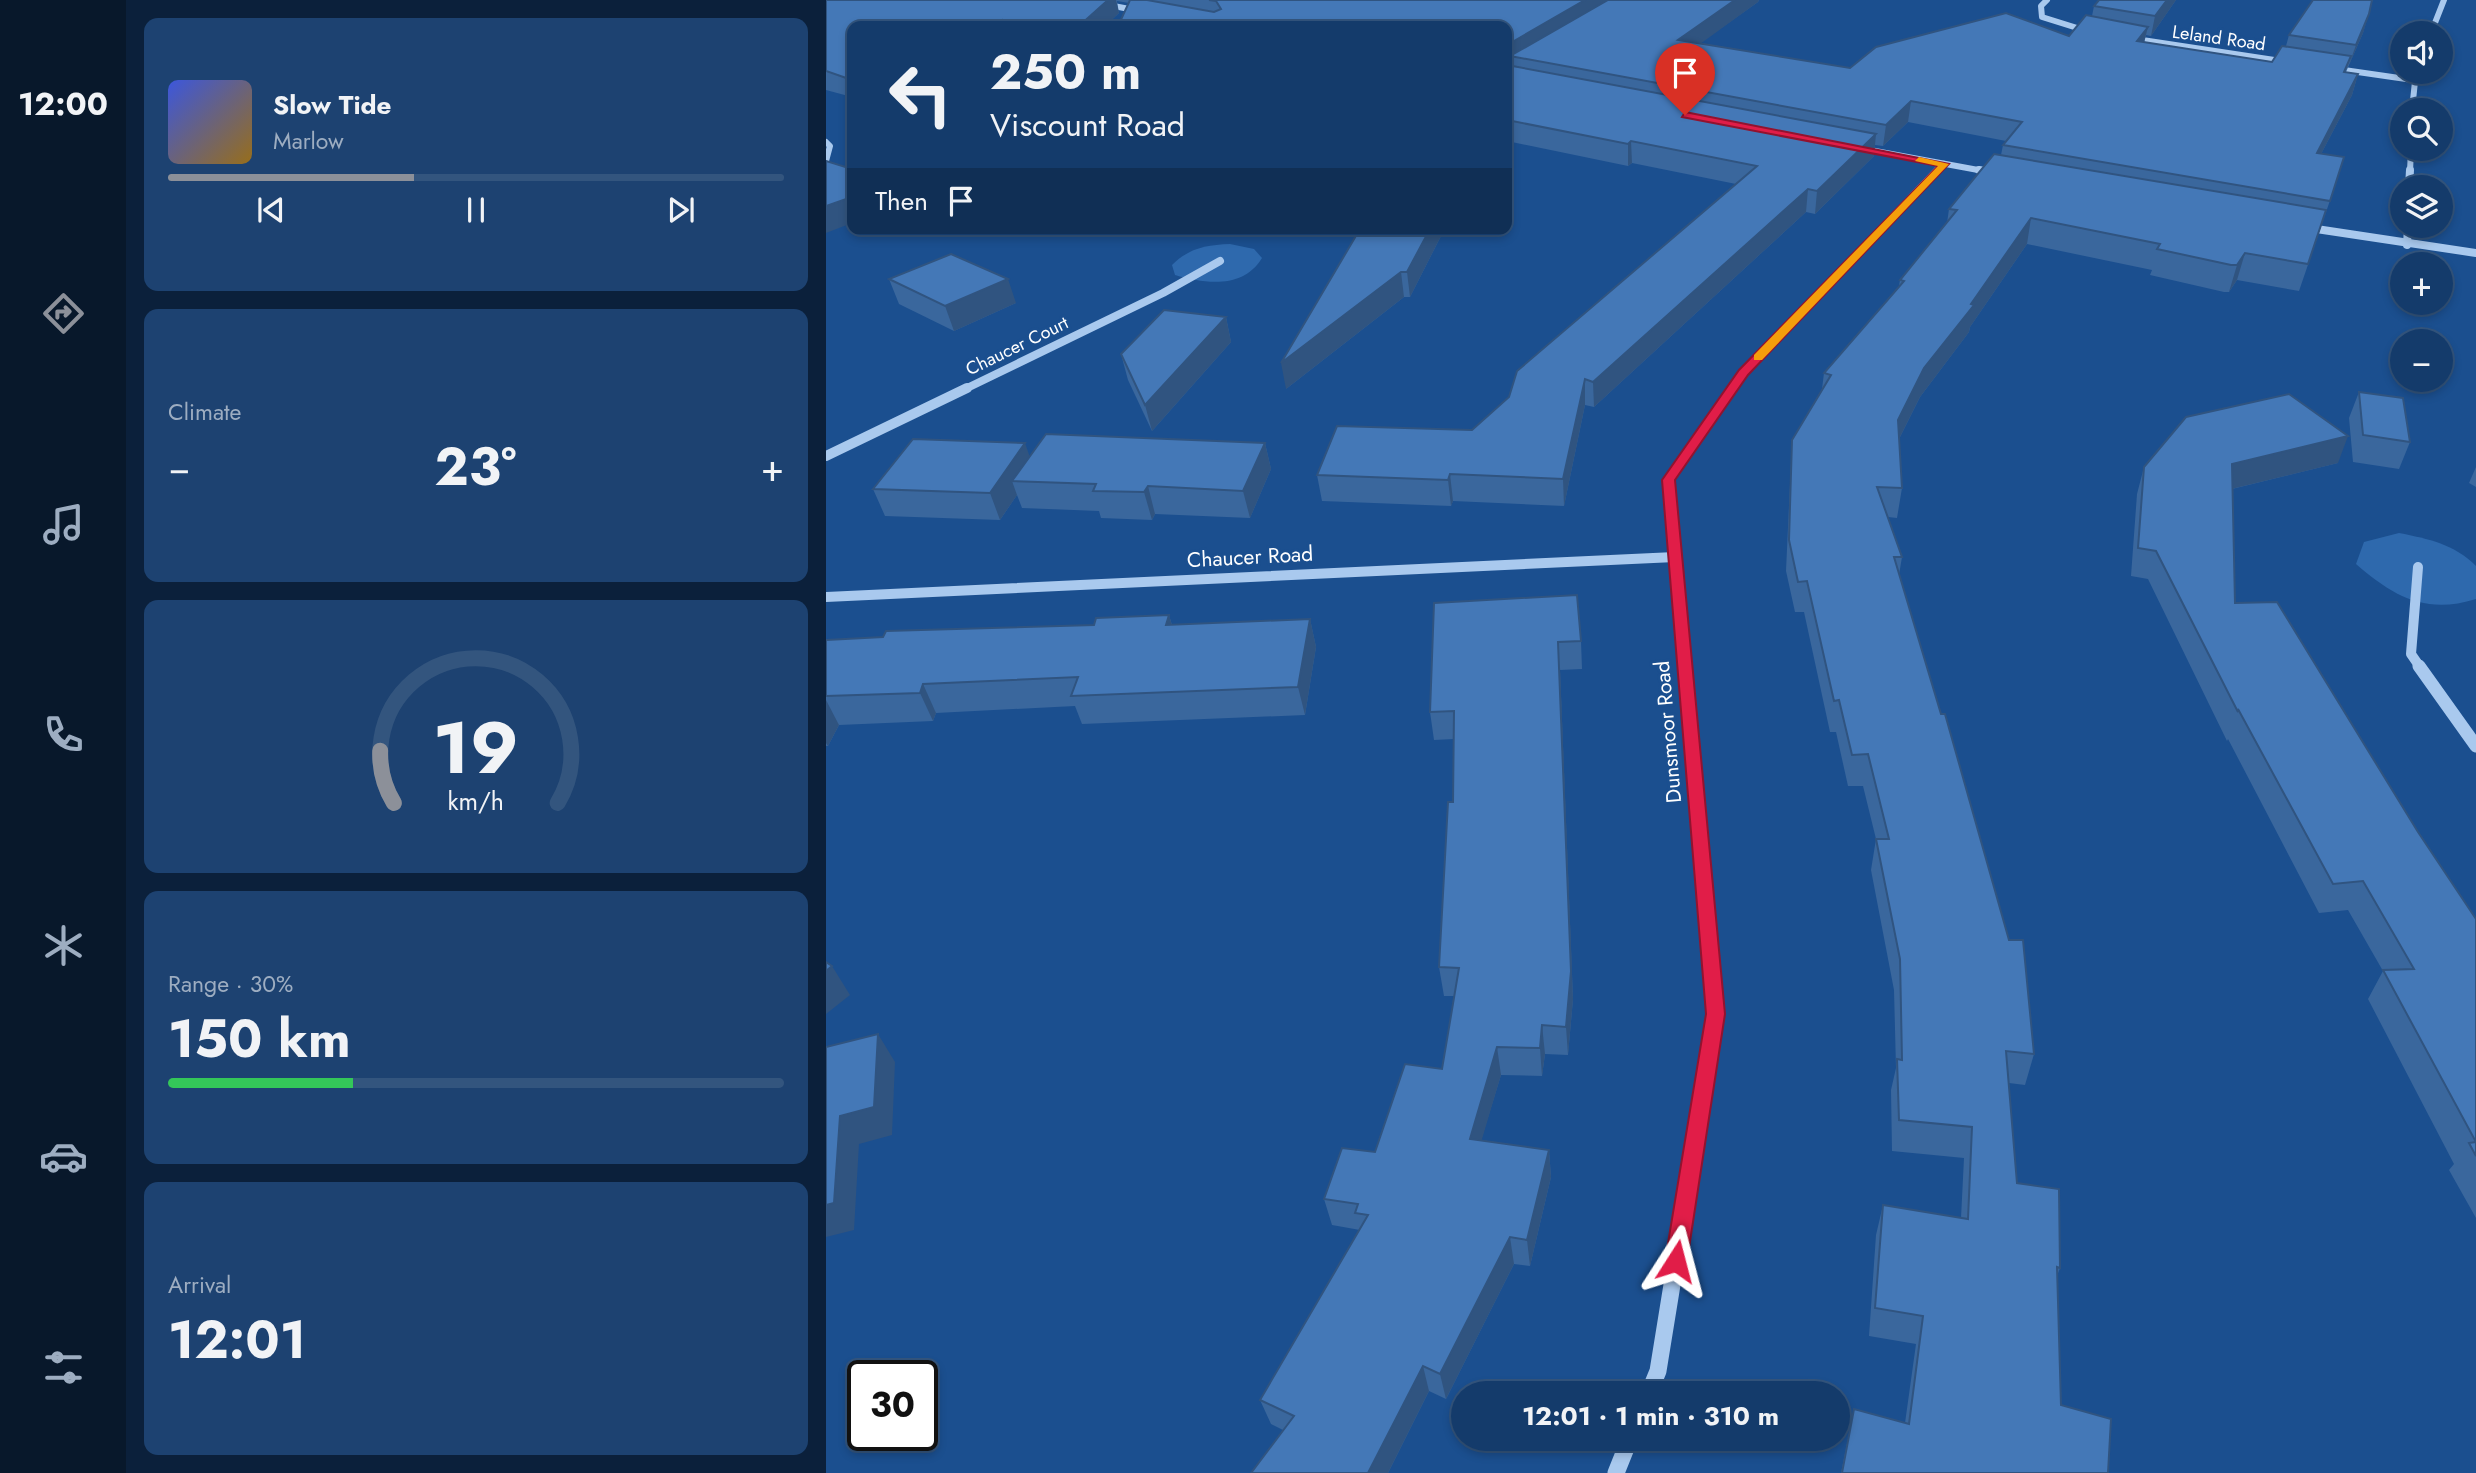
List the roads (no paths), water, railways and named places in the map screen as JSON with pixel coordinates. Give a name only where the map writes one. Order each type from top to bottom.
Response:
[{"type":"street","points":[[1082,0],[1144,12]]},
{"type":"street","points":[[2047,0],[2041,6],[2042,17],[2104,35]]},
{"type":"street","points":[[2436,21],[2444,0]]},
{"type":"street","name":"Leland Road","points":[[2117,37],[2292,62]]},
{"type":"street","points":[[2319,66],[2390,77]]},
{"type":"street","points":[[826,142],[830,146],[826,161]]},
{"type":"street","points":[[1853,147],[1999,174]]},
{"type":"street","name":"Dunsmoor Road","points":[[1654,1381],[1658,1371],[1716,1014],[1668,480],[1744,373],[1944,164]]},
{"type":"street","points":[[2288,225],[2407,245],[2476,253]]},
{"type":"street","points":[[2407,238],[2407,245]]},
{"type":"street","name":"Chaucer Court","points":[[826,456],[1163,293],[1220,261]]},
{"type":"street","name":"Chaucer Road","points":[[826,597],[1675,557]]},
{"type":"street","points":[[2418,567],[2411,654],[2476,746]]},
{"type":"street","points":[[1616,1473],[1625,1451]]}]
